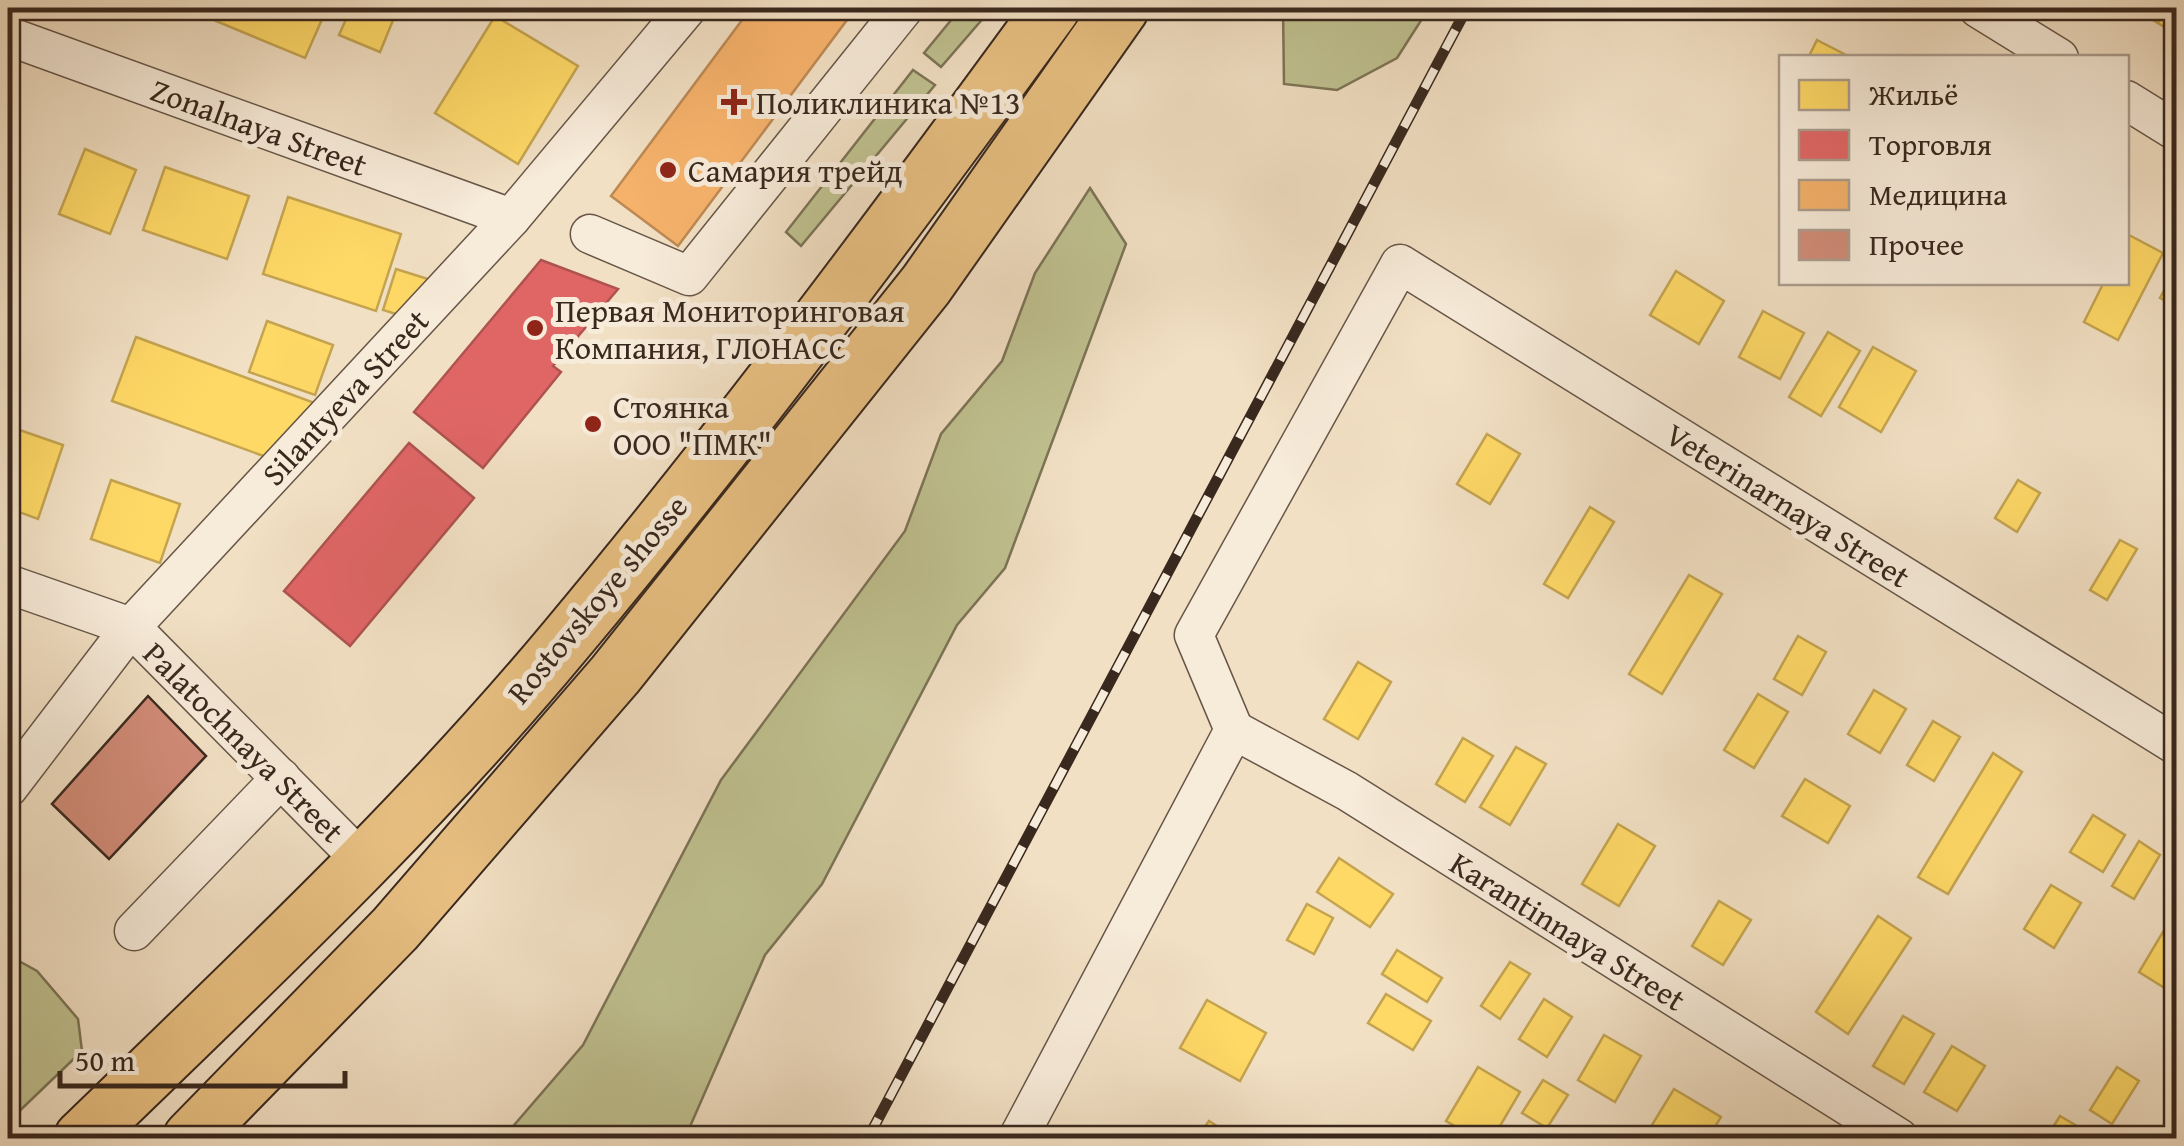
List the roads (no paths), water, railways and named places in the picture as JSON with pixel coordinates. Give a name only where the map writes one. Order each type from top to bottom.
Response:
[{"type":"highway","name":"Rostovskoye shosse","points":[[82,1138],[365,864],[564,644],[827,316],[1052,8]]},
{"type":"highway","name":"Rostovskoye shosse","points":[[191,1138],[395,929],[615,675],[926,285],[1121,8]]},
{"type":"street","name":"Silantyeva Street","points":[[8,788],[131,628],[511,218],[686,8]]},
{"type":"street","points":[[590,234],[690,276],[904,8]]},
{"type":"street","points":[[1978,8],[2053,55]]},
{"type":"street","name":"Zonalnaya Street","points":[[8,36],[511,218]]},
{"type":"street","points":[[2129,102],[2176,130]]},
{"type":"street","name":"Veterinarnaya Street","points":[[1234,730],[1194,635],[1400,264],[2176,745]]},
{"type":"street","name":"Palatochnaya Street","points":[[8,584],[131,628],[365,864]]},
{"type":"street","points":[[1018,1138],[1234,730]]},
{"type":"street","name":"Karantinnaya Street","points":[[1234,730],[1347,792],[1899,1138]]},
{"type":"street","points":[[134,930],[280,778]]},
{"type":"railway","points":[[868,1138],[1467,8]]},
{"type":"place","name":"Поликлиника №13","points":[[734,102]]},
{"type":"place","name":"Самария трейд","points":[[668,170]]},
{"type":"place","name":"Первая Мониторинговая Компания, ГЛОНАСС","points":[[535,328]]},
{"type":"place","name":"Стоянка ООО \"ПМК\"","points":[[593,424]]}]
